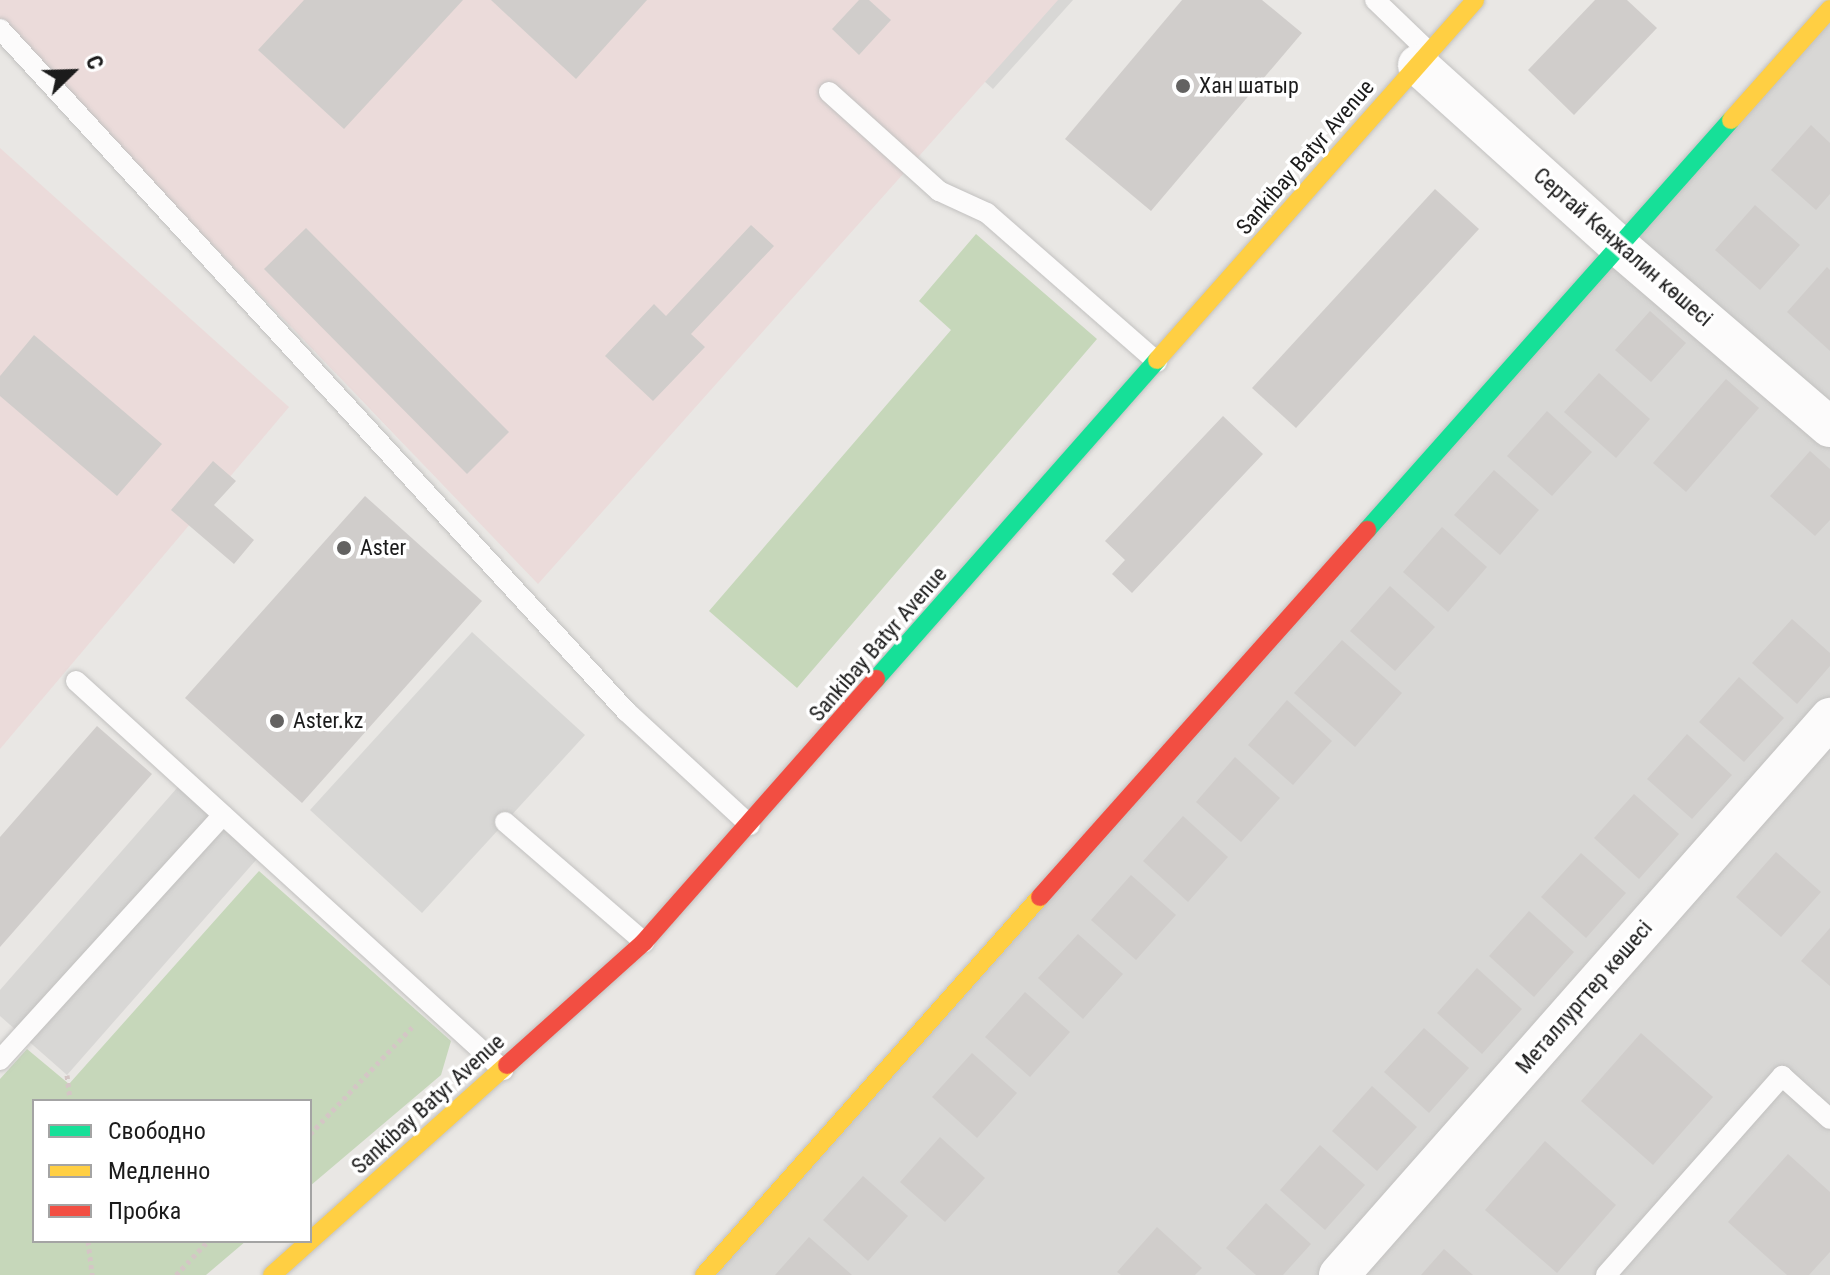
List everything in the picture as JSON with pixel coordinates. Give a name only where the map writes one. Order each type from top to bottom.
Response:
[{"type":"street","name":"Sankibay Batyr Avenue","points":[[312,1240],[644,942],[1475,0]]},
{"type":"street","points":[[704,1275],[1621,248],[1830,9]]},
{"type":"street","name":"Сертай Кенжалин көшесі","points":[[1424,59],[1621,248],[1830,427]]},
{"type":"street","name":"Металлургтер көшесі","points":[[1339,1275],[1830,718]]},
{"type":"street","name":"Sankibay Batyr Avenue","points":[[272,1275],[308,1243]]},
{"type":"lane","points":[[1375,0],[1424,59]]},
{"type":"lane","points":[[0,29],[627,712],[750,825]]},
{"type":"lane","points":[[829,92],[939,191],[987,213],[1157,362]]},
{"type":"lane","points":[[76,681],[503,1070]]},
{"type":"lane","points":[[0,1060],[223,815]]},
{"type":"lane","points":[[505,822],[644,942]]},
{"type":"lane","points":[[1606,1275],[1782,1076],[1830,1119]]},
{"type":"path","points":[[312,1132],[433,1006]]},
{"type":"path","points":[[67,1075],[70,1099]]},
{"type":"path","points":[[88,1243],[92,1275]]},
{"type":"path","points":[[176,1275],[206,1243]]},
{"type":"shaded area","points":[[0,0],[1058,0],[538,584],[107,135],[0,39]]},
{"type":"shaded area","points":[[927,0],[1073,0],[993,89],[912,17]]},
{"type":"shaded area","points":[[1830,9],[1830,1275],[704,1275]]},
{"type":"shaded area","points":[[0,148],[289,407],[0,749]]},
{"type":"shaded area","points":[[472,632],[585,735],[422,913],[310,810]]},
{"type":"shaded area","points":[[184,780],[263,852],[67,1075],[0,1016],[0,990]]},
{"type":"green space","points":[[976,234],[1097,339],[797,688],[709,611],[951,330],[919,301]]},
{"type":"green space","points":[[259,871],[451,1041],[441,1075],[312,1184],[312,1099],[32,1099],[32,1243],[244,1243],[206,1275],[0,1275],[0,1079],[27,1049],[69,1084]]},
{"type":"building","points":[[304,0],[463,0],[344,129],[258,50]]},
{"type":"building","points":[[491,0],[647,0],[576,79]]},
{"type":"building","points":[[859,0],[869,0],[891,20],[859,55],[832,29]]},
{"type":"building","name":"Хан шатыр","points":[[1182,0],[1262,0],[1302,33],[1151,211],[1065,139]]},
{"type":"building","points":[[1595,0],[1627,0],[1657,28],[1574,115],[1528,70]]},
{"type":"building","points":[[1811,125],[1830,143],[1830,194],[1816,210],[1771,170]]},
{"type":"building","points":[[1435,189],[1479,229],[1296,428],[1252,388]]},
{"type":"building","points":[[1755,205],[1800,245],[1760,290],[1715,250]]},
{"type":"building","points":[[751,225],[774,246],[691,334],[705,347],[653,401],[605,356],[654,304],[666,316]]},
{"type":"building","points":[[306,228],[509,432],[467,474],[264,269]]},
{"type":"building","points":[[1827,267],[1830,270],[1830,351],[1787,312]]},
{"type":"building","points":[[1650,311],[1686,343],[1651,382],[1615,350]]},
{"type":"building","points":[[34,335],[162,444],[117,496],[0,396],[0,376]]},
{"type":"building","points":[[1599,373],[1650,419],[1616,458],[1564,412]]},
{"type":"building","points":[[1726,379],[1759,408],[1686,492],[1653,463]]},
{"type":"building","points":[[1547,411],[1592,452],[1552,496],[1507,456]]},
{"type":"building","points":[[1223,416],[1263,454],[1132,593],[1112,574],[1125,560],[1105,541]]},
{"type":"building","points":[[1810,451],[1830,469],[1830,520],[1815,536],[1770,496]]},
{"type":"building","points":[[213,461],[236,481],[214,505],[254,540],[234,564],[171,510]]},
{"type":"building","points":[[1494,470],[1539,510],[1500,555],[1454,515]]},
{"type":"building","points":[[365,496],[482,601],[302,803],[185,698]]},
{"type":"building","points":[[1442,527],[1487,567],[1448,612],[1403,572]]},
{"type":"building","points":[[1390,586],[1435,627],[1395,671],[1350,631]]},
{"type":"building","points":[[1792,619],[1830,653],[1830,666],[1797,704],[1752,663]]},
{"type":"building","points":[[1342,640],[1402,693],[1355,747],[1294,693]]},
{"type":"building","points":[[1739,677],[1784,718],[1744,762],[1699,722]]},
{"type":"building","points":[[1287,700],[1332,741],[1293,785],[1248,745]]},
{"type":"building","points":[[97,726],[152,774],[0,947],[0,837]]},
{"type":"building","points":[[1687,734],[1732,775],[1692,819],[1647,779]]},
{"type":"building","points":[[1235,757],[1280,798],[1241,842],[1196,802]]},
{"type":"building","points":[[1634,794],[1679,834],[1639,879],[1594,838]]},
{"type":"building","points":[[1183,816],[1228,857],[1188,902],[1143,861]]},
{"type":"building","points":[[1776,852],[1821,892],[1781,937],[1736,897]]},
{"type":"building","points":[[1581,853],[1626,893],[1586,938],[1541,897]]},
{"type":"building","points":[[1131,875],[1176,915],[1136,960],[1091,920]]},
{"type":"building","points":[[1529,911],[1574,952],[1534,997],[1489,956]]},
{"type":"building","points":[[1830,928],[1830,986],[1801,961]]},
{"type":"building","points":[[1078,934],[1123,974],[1083,1019],[1038,978]]},
{"type":"building","points":[[1477,968],[1522,1009],[1482,1054],[1437,1013]]},
{"type":"building","points":[[1025,992],[1070,1032],[1030,1077],[985,1037]]},
{"type":"building","points":[[1424,1028],[1469,1068],[1429,1113],[1384,1072]]},
{"type":"building","points":[[1641,1033],[1713,1097],[1653,1165],[1581,1101]]},
{"type":"building","points":[[972,1053],[1017,1093],[977,1138],[932,1097]]},
{"type":"building","points":[[1372,1086],[1417,1127],[1377,1171],[1332,1131]]},
{"type":"building","points":[[940,1137],[985,1178],[945,1222],[900,1182]]},
{"type":"building","points":[[1545,1141],[1616,1205],[1557,1273],[1485,1210]]},
{"type":"building","points":[[1320,1145],[1365,1185],[1325,1230],[1280,1190]]},
{"type":"building","points":[[1788,1154],[1830,1192],[1830,1252],[1809,1275],[1787,1275],[1728,1222]]},
{"type":"building","points":[[863,1176],[908,1216],[868,1261],[823,1220]]},
{"type":"building","points":[[1266,1203],[1311,1244],[1283,1275],[1256,1275],[1226,1248]]},
{"type":"building","points":[[1157,1227],[1202,1268],[1195,1275],[1121,1275],[1117,1272]]},
{"type":"building","points":[[809,1237],[852,1275],[775,1275]]},
{"type":"building","points":[[1444,1249],[1473,1275],[1421,1275]]},
{"type":"traffic: fast","points":[[1367,530],[1731,120]]},
{"type":"traffic: fast","points":[[876,679],[1157,360]]},
{"type":"traffic: slow","points":[[1157,360],[1475,0]]},
{"type":"traffic: slow","points":[[1731,120],[1830,9]]},
{"type":"traffic: slow","points":[[704,1275],[1040,897]]},
{"type":"traffic: slow","points":[[312,1239],[507,1065]]},
{"type":"traffic: slow","points":[[272,1275],[308,1243]]},
{"type":"traffic: jam","points":[[1040,897],[1367,530]]},
{"type":"traffic: jam","points":[[507,1065],[644,942],[876,679]]},
{"type":"place","name":"Хан шатыр","points":[[1183,86]]},
{"type":"place","name":"Aster","points":[[344,548]]},
{"type":"place","name":"Aster.kz","points":[[277,721]]}]
